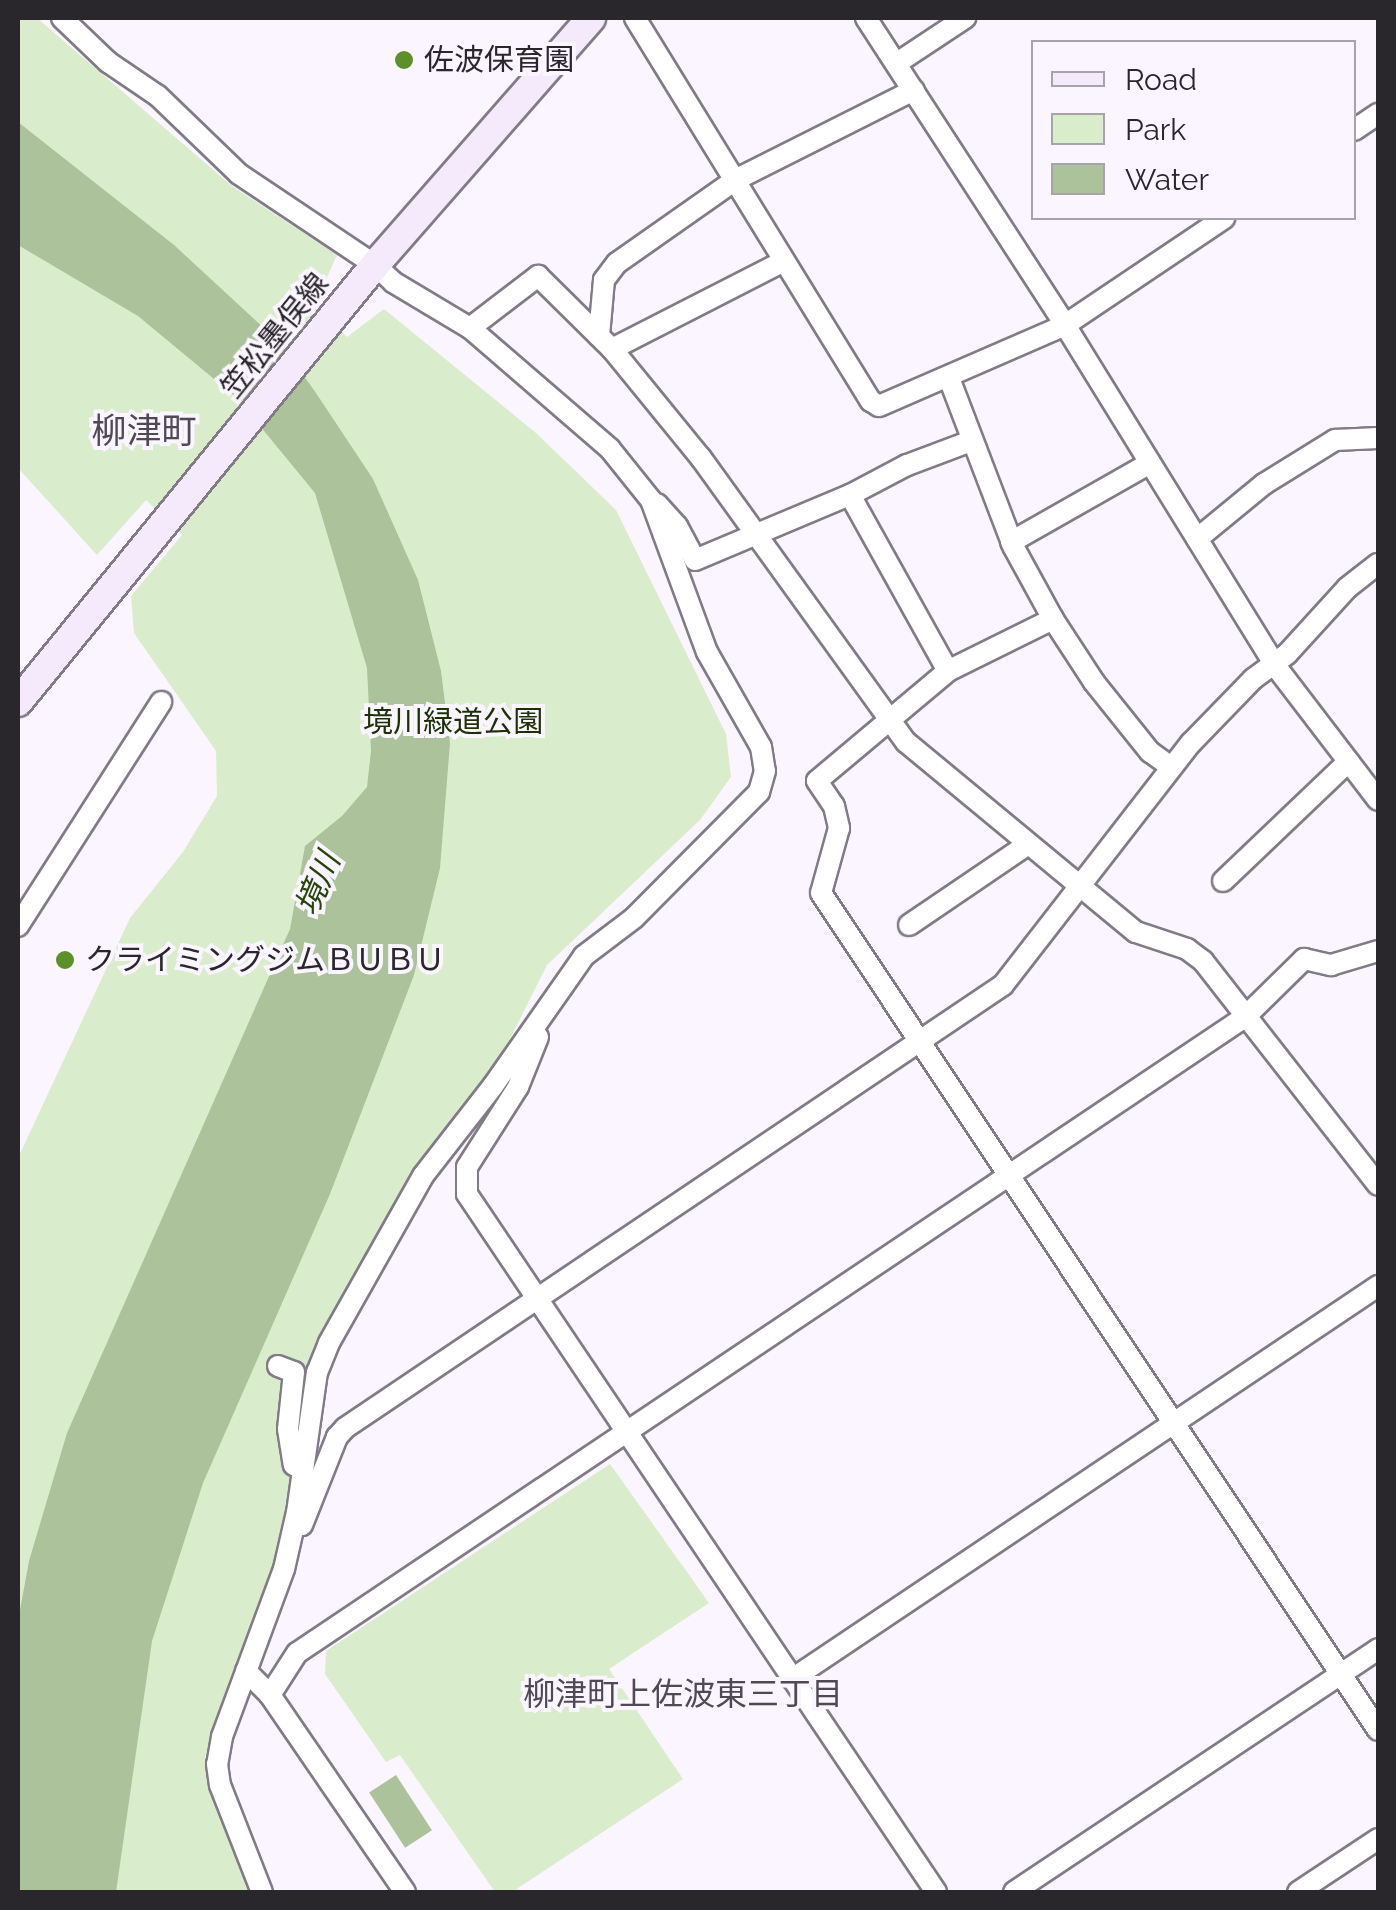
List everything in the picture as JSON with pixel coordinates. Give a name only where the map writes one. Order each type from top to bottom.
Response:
[{"type":"main road","name":"笠松墨俣線","points":[[18,702],[376,265],[591,18]]},
{"type":"street","points":[[62,18],[108,62],[158,96],[238,174],[376,265],[393,282],[470,328],[610,449],[677,526],[695,560],[850,495],[907,464],[971,442]]},
{"type":"street","points":[[635,18],[870,402],[879,406],[1065,325],[1221,220]]},
{"type":"street","points":[[866,18],[1065,325],[1274,664],[1378,800]]},
{"type":"street","points":[[898,63],[965,18]]},
{"type":"street","points":[[606,343],[604,280],[616,263],[735,180],[914,90]]},
{"type":"street","points":[[1356,129],[1378,114]]},
{"type":"street","points":[[606,343],[784,261]]},
{"type":"street","points":[[470,328],[538,276],[606,343],[757,536],[890,724],[1136,932],[1187,950],[1203,960],[1378,1185]]},
{"type":"street","points":[[949,378],[1011,542],[1053,619],[1094,682],[1150,752],[1171,768]]},
{"type":"street","points":[[1197,539],[1264,484],[1335,440],[1378,438]]},
{"type":"street","points":[[1011,542],[1150,463]]},
{"type":"street","points":[[850,495],[948,671]]},
{"type":"street","points":[[262,1892],[220,1786],[217,1764],[222,1737],[284,1568],[317,1372],[329,1342],[423,1176],[538,1024],[584,956],[634,918],[759,792],[765,770],[761,747],[707,652],[651,500]]},
{"type":"street","points":[[292,1533],[304,1524],[337,1437],[346,1428],[1003,985],[1082,888],[1171,768],[1346,588],[1378,564]]},
{"type":"street","points":[[1053,619],[948,671],[890,724],[817,781],[834,806],[839,828],[821,893],[1378,1730]]},
{"type":"street","points":[[18,926],[161,702]]},
{"type":"street","points":[[1223,881],[1348,762]]},
{"type":"street","points":[[908,926],[1028,844]]},
{"type":"street","points":[[270,1695],[297,1653],[1245,1017],[1304,959],[1331,965],[1378,952]]},
{"type":"street","points":[[538,1024],[538,1040],[518,1087],[466,1168],[464,1182],[936,1892]]},
{"type":"street","points":[[792,1679],[1378,1286]]},
{"type":"street","points":[[278,1366],[294,1372],[288,1429],[294,1464],[302,1469]]},
{"type":"street","points":[[1014,1892],[1378,1649]]},
{"type":"street","points":[[246,1671],[270,1695],[405,1892]]},
{"type":"street","points":[[1298,1892],[1378,1839]]},
{"type":"green space","name":"境川緑道公園","points":[[18,18],[37,18],[232,186],[337,255],[316,302],[347,337],[384,309],[536,433],[616,510],[726,734],[731,777],[700,820],[547,965],[511,1037],[309,1367],[276,1559],[221,1703],[205,1757],[253,1892],[18,1892],[18,1158],[130,918],[183,852],[217,796],[216,751],[134,633],[131,596],[182,535],[146,500],[97,555],[18,468]]},
{"type":"green space","points":[[610,1464],[709,1603],[609,1669],[683,1779],[512,1892],[495,1892],[400,1755],[386,1762],[325,1674],[326,1651]]},
{"type":"water","name":"境川","points":[[18,122],[174,245],[281,344],[316,393],[373,479],[418,580],[441,671],[450,743],[440,868],[414,975],[330,1194],[203,1483],[152,1641],[116,1892],[18,1892],[18,1621],[29,1561],[67,1433],[290,929],[305,846],[342,816],[367,787],[371,751],[367,668],[315,493],[237,398],[138,316],[18,245]]},
{"type":"water","points":[[396,1775],[432,1830],[405,1848],[369,1792]]},
{"type":"place","name":"佐波保育園","points":[[404,60]]},
{"type":"place","name":"クライミングジムＢＵＢＵ","points":[[65,960]]},
{"type":"district","name":"柳津町","points":[[144,431]]},
{"type":"district","name":"柳津町上佐波東三丁目","points":[[683,1694]]}]
